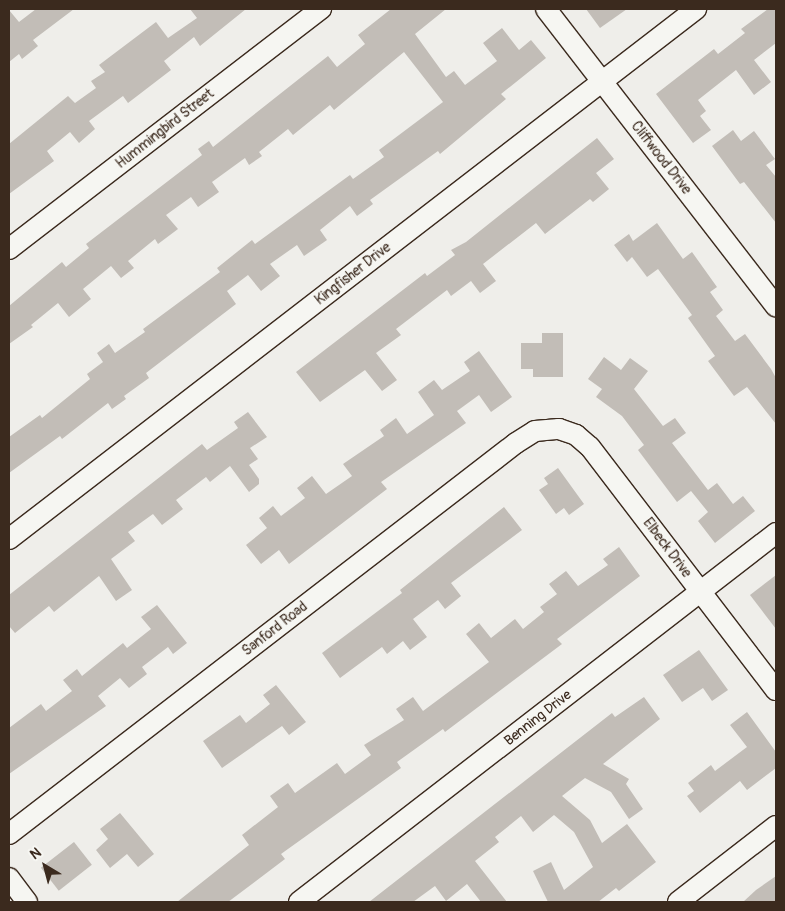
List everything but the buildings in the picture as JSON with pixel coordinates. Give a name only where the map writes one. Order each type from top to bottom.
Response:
[{"type":"street","name":"Hummingbird Street","points":[[9,249],[321,9]]},
{"type":"street","name":"Cliffwood Drive","points":[[546,9],[776,307]]},
{"type":"street","name":"Kingfisher Drive","points":[[9,539],[696,9]]},
{"type":"street","name":"Elbeck Drive","points":[[544,430],[560,429],[576,434],[590,447],[776,690]]},
{"type":"street","name":"Sanford Road","points":[[9,834],[516,443],[535,431],[544,430]]},
{"type":"street","name":"Benning Drive","points":[[300,902],[776,534]]},
{"type":"street","points":[[678,902],[776,826]]},
{"type":"street","points":[[9,878],[27,902]]}]
